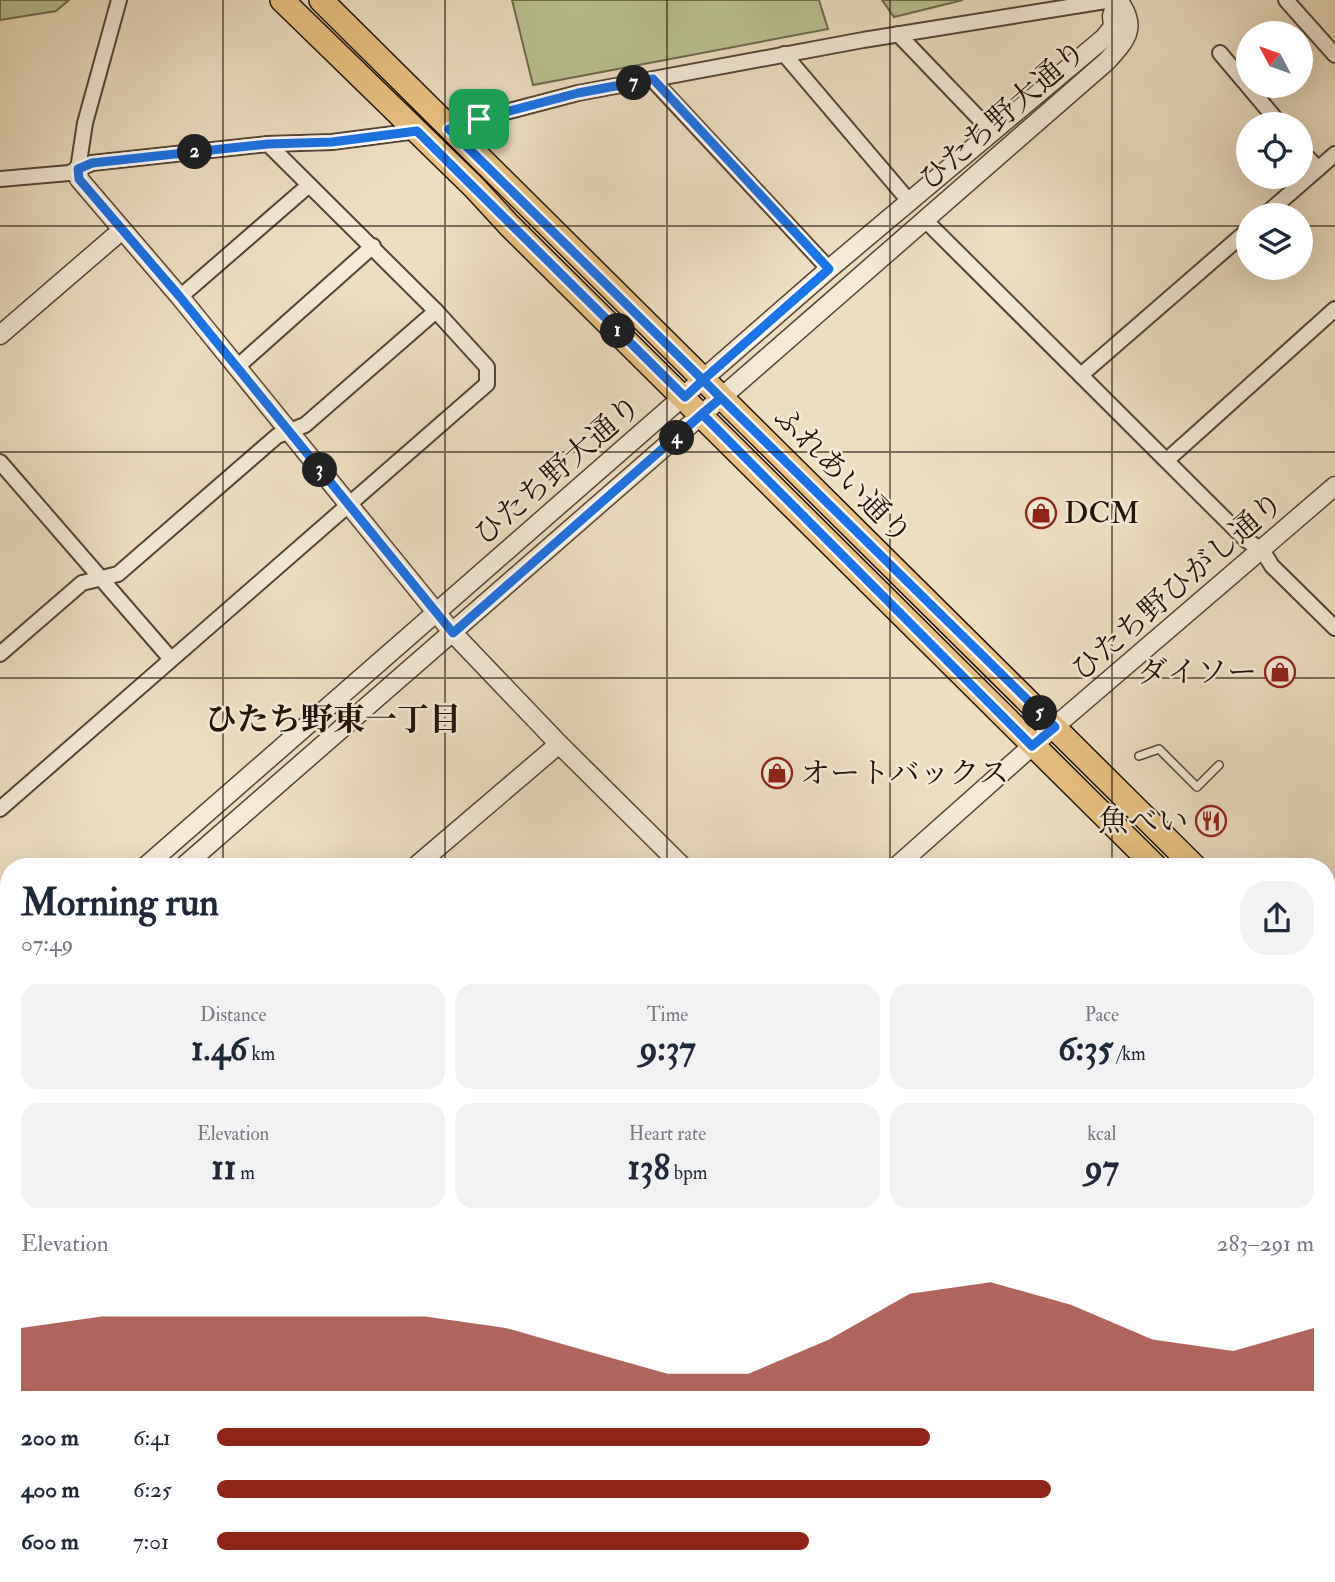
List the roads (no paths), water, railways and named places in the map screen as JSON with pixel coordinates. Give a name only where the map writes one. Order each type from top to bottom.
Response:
[{"type":"main road","name":"ふれあい通り","points":[[282,0],[1147,858]]},
{"type":"main road","name":"ふれあい通り","points":[[321,0],[1186,858]]},
{"type":"street","points":[[119,0],[85,123],[79,179],[180,297],[453,633],[559,744],[674,858]]},
{"type":"street","points":[[449,129],[578,93],[898,34],[1116,0]]},
{"type":"street","name":"ひたち野大通り","points":[[155,858],[829,269],[1104,38],[1113,27],[1112,16],[1116,0]]},
{"type":"street","name":"ひたち野大通り","points":[[193,858],[1107,61],[1126,40],[1129,25],[1127,12],[1116,0]]},
{"type":"street","points":[[1286,0],[1335,55]]},
{"type":"street","points":[[898,34],[992,132]]},
{"type":"street","points":[[1220,53],[1270,112]]},
{"type":"street","points":[[784,54],[909,201]]},
{"type":"street","points":[[653,79],[829,269]]},
{"type":"street","points":[[0,179],[69,173],[92,163],[268,144],[332,142],[417,131]]},
{"type":"street","points":[[0,808],[487,384],[487,367],[436,311],[268,144]]},
{"type":"street","points":[[1279,203],[1335,154]]},
{"type":"street","points":[[1313,163],[1318,169]]},
{"type":"street","points":[[180,297],[309,185]]},
{"type":"street","points":[[925,220],[1247,540],[1262,550],[1272,566],[1335,628]]},
{"type":"street","points":[[3,327],[122,230]]},
{"type":"street","points":[[1081,375],[1236,240]]},
{"type":"street","points":[[237,367],[373,246]]},
{"type":"street","points":[[1167,460],[1335,309]]},
{"type":"street","points":[[0,654],[82,583],[118,574],[277,436],[305,425],[436,311]]},
{"type":"street","points":[[0,462],[5,478],[103,579],[170,658]]},
{"type":"street","name":"ひたち野ひがし通り","points":[[906,858],[1335,486]]},
{"type":"street","points":[[425,858],[559,744]]},
{"type":"street","points":[[98,1582],[110,1582]]},
{"type":"lane","points":[[1139,756],[1159,749],[1197,787],[1219,765]]},
{"type":"place","name":"DCM","points":[[1041,513]]},
{"type":"place","name":"ダイソー","points":[[1280,672]]},
{"type":"place","name":"オートバックス","points":[[777,773]]},
{"type":"place","name":"魚べい","points":[[1211,821]]},
{"type":"district","name":"ひたち野東一丁目","points":[[333,719]]}]
